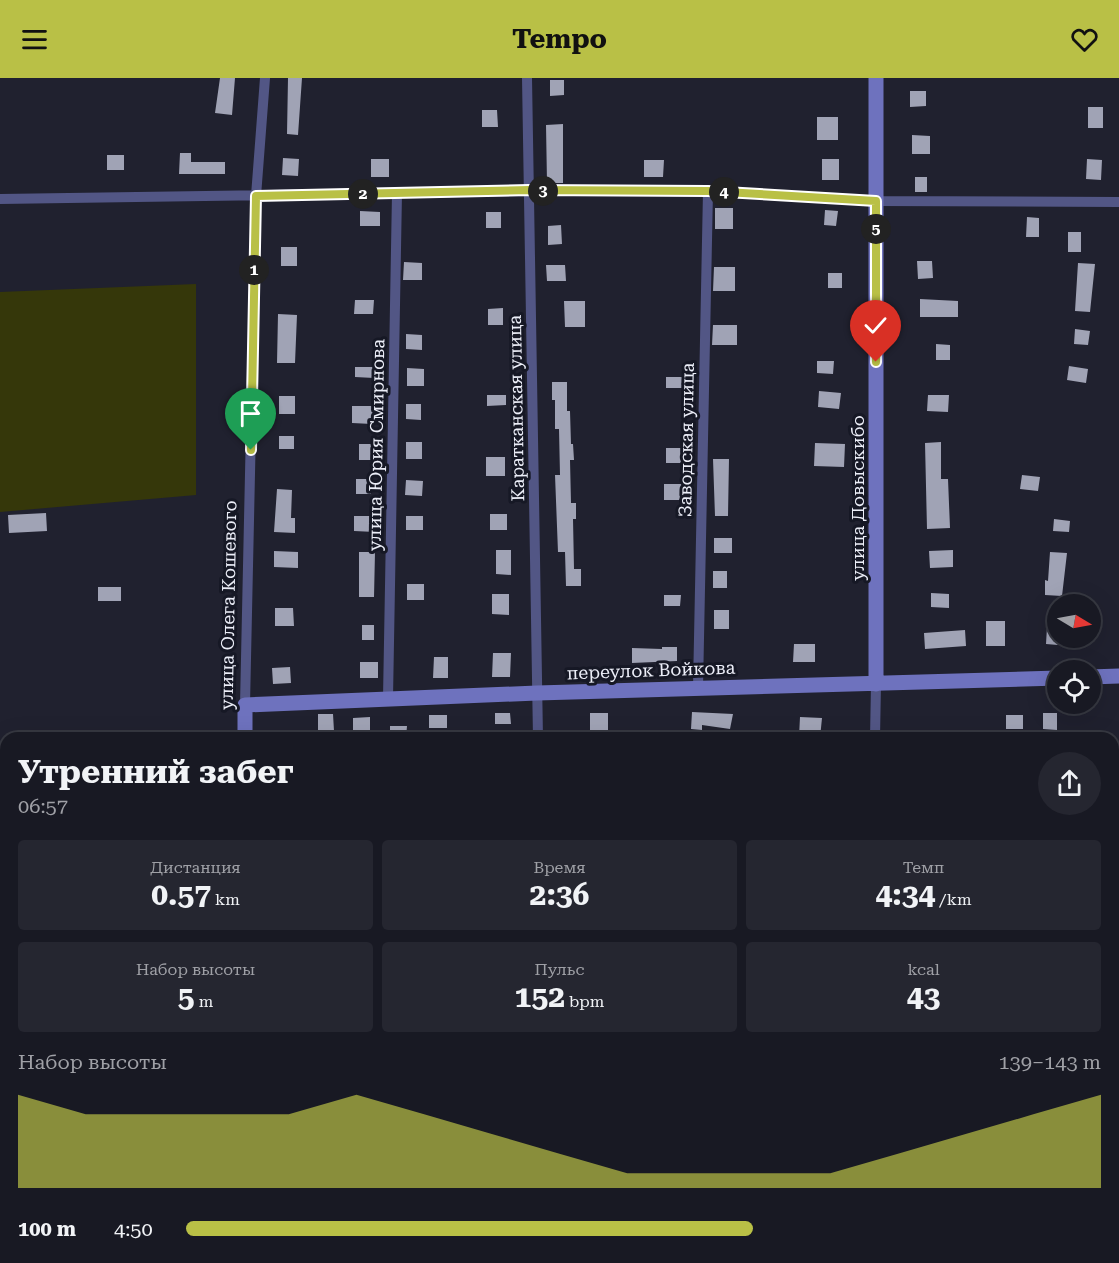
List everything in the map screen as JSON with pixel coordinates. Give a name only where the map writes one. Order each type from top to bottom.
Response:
[{"type":"street","name":"улица Олега Кошевого","points":[[246,732],[256,196],[265,78]]},
{"type":"street","name":"Каратканская улица","points":[[526,78],[538,732]]},
{"type":"street","name":"улица Довыскибо","points":[[875,732],[876,78]]},
{"type":"street","points":[[0,199],[529,190],[708,191],[876,201],[1119,202]]},
{"type":"street","name":"Заводская улица","points":[[698,688],[708,191]]},
{"type":"street","name":"улица Юрия Смирнова","points":[[388,698],[396,193]]},
{"type":"street","points":[[1101,677],[1119,676]]},
{"type":"street","name":"переулок Войкова","points":[[245,705],[537,693],[1047,678]]},
{"type":"shaded area","points":[[196,284],[196,495],[0,512],[0,292]]},
{"type":"building","points":[[220,78],[235,78],[232,115],[215,113]]},
{"type":"building","points":[[288,78],[302,78],[298,135],[287,134]]},
{"type":"building","points":[[550,80],[564,80],[564,95],[550,96]]},
{"type":"building","points":[[910,91],[926,91],[926,106],[910,107]]},
{"type":"building","points":[[1088,107],[1103,107],[1103,128],[1088,128]]},
{"type":"building","points":[[482,110],[497,110],[498,127],[482,127]]},
{"type":"building","points":[[817,117],[838,117],[838,140],[817,140]]},
{"type":"building","points":[[563,124],[563,183],[547,183],[546,125]]},
{"type":"building","points":[[912,135],[930,136],[930,154],[912,154]]},
{"type":"building","points":[[180,153],[191,153],[191,162],[225,162],[225,174],[179,174]]},
{"type":"building","points":[[107,155],[124,155],[124,170],[107,170]]},
{"type":"building","points":[[283,158],[299,159],[298,176],[282,175]]},
{"type":"building","points":[[371,159],[389,159],[389,177],[371,177]]},
{"type":"building","points":[[822,159],[839,159],[839,180],[822,180]]},
{"type":"building","points":[[1087,159],[1102,160],[1101,180],[1086,179]]},
{"type":"building","points":[[644,160],[664,160],[663,177],[644,177]]},
{"type":"building","points":[[915,177],[927,177],[927,192],[915,192]]},
{"type":"building","points":[[715,208],[733,208],[733,229],[715,229]]},
{"type":"building","points":[[825,210],[838,211],[836,226],[824,225]]},
{"type":"building","points":[[360,211],[380,212],[380,226],[360,226]]},
{"type":"building","points":[[486,212],[501,212],[501,228],[486,228]]},
{"type":"building","points":[[1027,217],[1039,218],[1039,237],[1026,237]]},
{"type":"building","points":[[561,225],[562,244],[548,245],[548,226]]},
{"type":"building","points":[[1068,232],[1081,232],[1081,252],[1068,252]]},
{"type":"building","points":[[281,247],[297,247],[297,266],[281,266]]},
{"type":"building","points":[[917,261],[932,261],[933,278],[918,279]]},
{"type":"building","points":[[404,262],[422,263],[422,280],[403,280]]},
{"type":"building","points":[[1078,263],[1095,264],[1090,312],[1075,311]]},
{"type":"building","points":[[546,265],[565,265],[566,281],[547,281]]},
{"type":"building","points":[[714,267],[735,267],[735,291],[713,291]]},
{"type":"building","points":[[828,273],[842,273],[842,288],[828,288]]},
{"type":"building","points":[[920,299],[958,301],[958,317],[920,317]]},
{"type":"building","points":[[355,300],[374,300],[373,314],[354,314]]},
{"type":"building","points":[[564,301],[585,301],[585,327],[565,327]]},
{"type":"building","points":[[503,308],[503,325],[488,325],[488,309]]},
{"type":"building","points":[[278,314],[297,315],[295,363],[277,363]]},
{"type":"building","points":[[713,325],[737,325],[737,345],[712,345]]},
{"type":"building","points":[[1075,329],[1090,331],[1088,345],[1074,344]]},
{"type":"building","points":[[406,334],[422,335],[422,350],[406,349]]},
{"type":"building","points":[[936,344],[950,345],[950,360],[936,360]]},
{"type":"building","points":[[817,361],[834,361],[833,374],[817,373]]},
{"type":"building","points":[[1069,366],[1088,369],[1086,383],[1067,380]]},
{"type":"building","points":[[355,367],[374,367],[374,378],[355,377]]},
{"type":"building","points":[[407,368],[424,369],[424,386],[407,386]]},
{"type":"building","points":[[666,377],[683,377],[683,388],[666,388]]},
{"type":"building","points":[[552,382],[567,382],[567,411],[570,411],[574,460],[570,460],[571,503],[576,503],[576,519],[573,519],[574,569],[581,569],[581,586],[566,586],[565,552],[558,552],[555,475],[560,475],[559,429],[555,429],[555,400],[552,400]]},
{"type":"building","points":[[819,391],[841,393],[839,409],[818,407]]},
{"type":"building","points":[[487,395],[506,395],[506,405],[487,406]]},
{"type":"building","points":[[928,395],[949,395],[948,412],[927,411]]},
{"type":"building","points":[[279,396],[295,396],[295,414],[279,414]]},
{"type":"building","points":[[406,404],[421,404],[421,420],[406,419]]},
{"type":"building","points":[[352,406],[373,406],[372,424],[352,423]]},
{"type":"building","points":[[279,436],[294,436],[294,449],[279,449]]},
{"type":"building","points":[[406,442],[422,442],[422,459],[406,459]]},
{"type":"building","points":[[941,442],[941,479],[948,479],[950,528],[927,529],[925,443]]},
{"type":"building","points":[[815,443],[845,444],[844,467],[814,466]]},
{"type":"building","points":[[359,444],[372,444],[371,460],[359,460]]},
{"type":"building","points":[[666,448],[682,448],[682,463],[666,463]]},
{"type":"building","points":[[486,457],[505,457],[505,476],[486,476]]},
{"type":"building","points":[[713,459],[729,459],[728,516],[715,516]]},
{"type":"building","points":[[1022,475],[1040,477],[1038,491],[1020,489]]},
{"type":"building","points":[[356,479],[372,479],[371,494],[356,494]]},
{"type":"building","points":[[406,480],[423,481],[422,496],[405,495]]},
{"type":"building","points":[[664,484],[683,484],[683,500],[664,500]]},
{"type":"building","points":[[277,489],[292,490],[291,518],[295,518],[295,533],[274,532]]},
{"type":"building","points":[[46,513],[47,531],[9,533],[8,515]]},
{"type":"building","points":[[490,514],[507,514],[507,530],[490,530]]},
{"type":"building","points":[[354,516],[375,516],[375,532],[354,531]]},
{"type":"building","points":[[406,516],[423,516],[423,530],[406,530]]},
{"type":"building","points":[[1054,519],[1070,521],[1069,532],[1053,531]]},
{"type":"building","points":[[714,538],[732,538],[732,553],[714,553]]},
{"type":"building","points":[[496,550],[511,550],[511,575],[496,574]]},
{"type":"building","points":[[953,550],[953,567],[930,568],[929,551]]},
{"type":"building","points":[[274,551],[298,552],[298,568],[274,567]]},
{"type":"building","points":[[359,552],[375,552],[374,597],[359,597]]},
{"type":"building","points":[[1050,552],[1067,553],[1062,594],[1045,595],[1045,580],[1048,581]]},
{"type":"building","points":[[713,571],[727,571],[727,588],[713,588]]},
{"type":"building","points":[[407,584],[424,584],[424,600],[407,600]]},
{"type":"building","points":[[98,587],[121,587],[121,601],[98,601]]},
{"type":"building","points":[[931,593],[949,594],[949,608],[931,607]]},
{"type":"building","points":[[492,594],[509,594],[509,615],[492,614]]},
{"type":"building","points":[[664,595],[681,595],[680,606],[664,606]]},
{"type":"building","points":[[275,608],[293,608],[294,626],[275,626]]},
{"type":"building","points":[[714,610],[729,610],[729,629],[714,629]]},
{"type":"building","points":[[986,621],[1005,621],[1005,646],[986,646]]},
{"type":"building","points":[[362,625],[374,625],[374,640],[362,640]]},
{"type":"building","points":[[965,630],[966,646],[925,649],[924,633]]},
{"type":"building","points":[[794,644],[815,644],[815,662],[793,662]]},
{"type":"building","points":[[662,647],[677,647],[677,661],[632,663],[632,648],[662,649]]},
{"type":"building","points":[[493,653],[511,653],[510,677],[492,677]]},
{"type":"building","points":[[434,657],[448,657],[448,678],[433,678]]},
{"type":"building","points":[[360,662],[378,662],[378,678],[360,678]]},
{"type":"building","points":[[290,667],[291,683],[273,684],[272,668]]},
{"type":"building","points":[[692,712],[733,714],[730,729],[702,725],[702,730],[691,729]]},
{"type":"building","points":[[495,713],[510,713],[511,724],[495,724]]},
{"type":"building","points":[[590,713],[608,713],[608,730],[590,730]]},
{"type":"building","points":[[1043,713],[1057,714],[1057,730],[1043,729]]},
{"type":"building","points":[[318,714],[333,714],[334,731],[318,732]]},
{"type":"building","points":[[429,715],[447,715],[447,728],[429,728]]},
{"type":"building","points":[[1006,715],[1023,715],[1023,729],[1006,729]]},
{"type":"building","points":[[370,717],[370,732],[353,732],[353,718]]},
{"type":"building","points":[[800,717],[822,718],[821,732],[799,732]]},
{"type":"building","points":[[390,726],[407,726],[406,732],[390,732]]},
{"type":"route","points":[[251,450],[256,196],[529,190],[708,191],[876,201],[876,362]]}]
